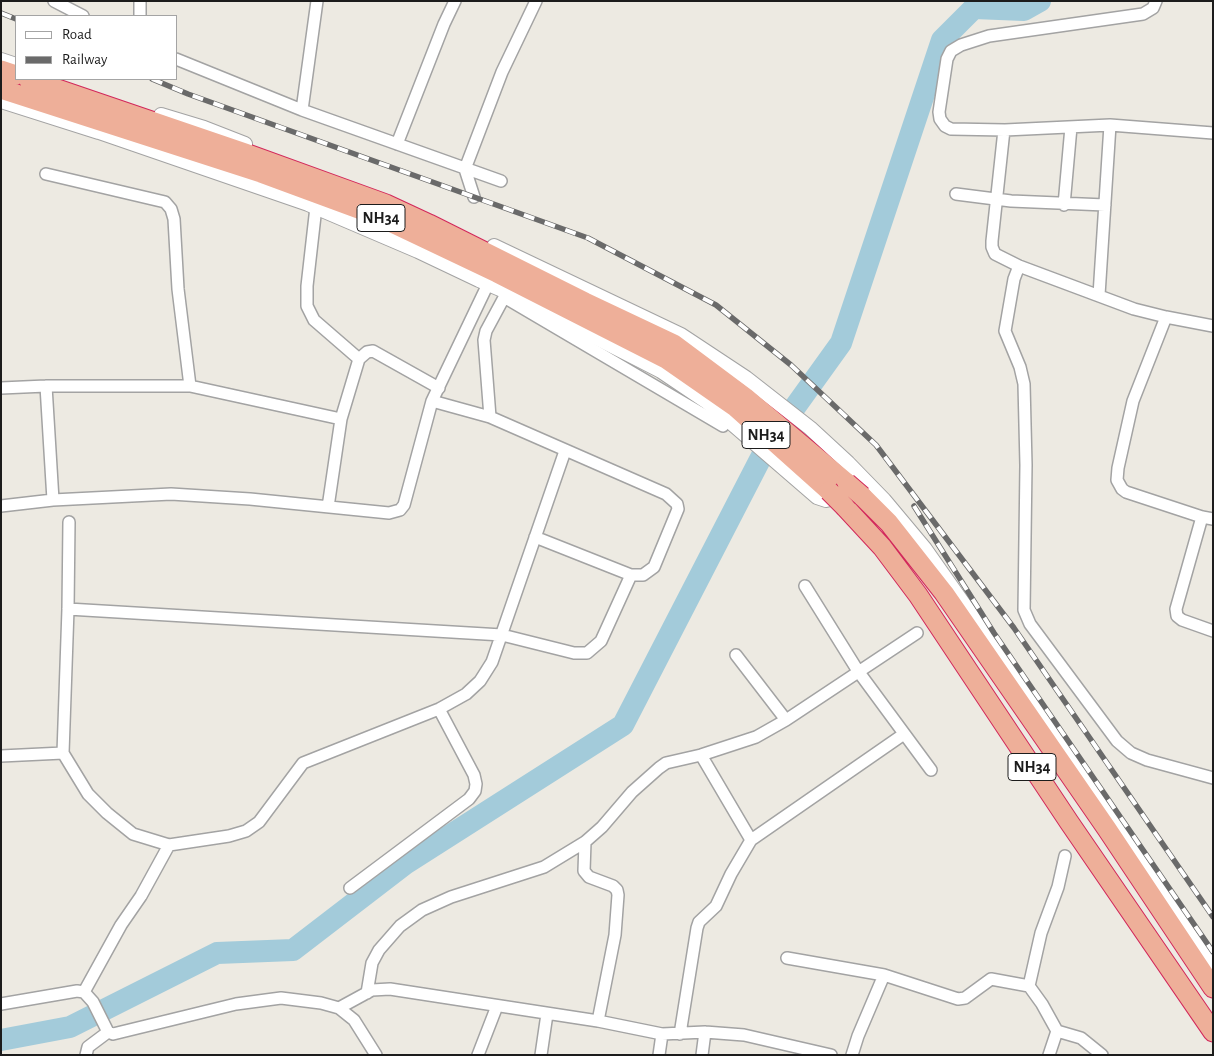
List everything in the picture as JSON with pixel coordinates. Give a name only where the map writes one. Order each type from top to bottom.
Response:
[{"type":"highway","points":[[1,70],[15,75]]},
{"type":"highway","name":"NH34","points":[[31,80],[245,153],[386,204],[429,224],[674,344],[733,412]]},
{"type":"highway","name":"NH34","points":[[1,89],[261,173],[375,215],[497,273],[666,359],[796,460],[845,507],[882,547],[918,595],[1069,822],[1213,1032]]},
{"type":"highway","name":"NH34","points":[[796,460],[858,486],[889,523],[944,593],[1107,829],[1213,988]]},
{"type":"street","points":[[54,1],[81,15]]},
{"type":"street","points":[[302,110],[317,1]]},
{"type":"street","points":[[397,144],[444,24],[455,1]]},
{"type":"street","points":[[474,197],[465,169],[502,72],[536,1]]},
{"type":"street","points":[[1156,1],[1153,8],[1143,14],[989,36],[961,45],[951,51],[946,59],[939,112],[940,120],[951,129],[1004,130],[1110,125],[1213,133]]},
{"type":"street","points":[[139,2],[140,15]]},
{"type":"street","points":[[1,60],[15,65]]},
{"type":"street","points":[[178,60],[302,110],[501,181]]},
{"type":"street","points":[[57,80],[204,128],[374,192],[681,335],[746,378],[810,428],[858,486],[884,500],[925,549],[1213,963]]},
{"type":"street","points":[[1,101],[99,132],[316,207],[418,251],[488,284],[661,371],[707,402],[733,412]]},
{"type":"street","points":[[1099,295],[1110,125]]},
{"type":"street","points":[[1064,204],[1072,127]]},
{"type":"street","points":[[1004,130],[995,199],[992,247],[995,254],[1019,266],[1134,308],[1166,317],[1213,326]]},
{"type":"street","points":[[46,174],[165,202],[172,208],[178,289],[190,386]]},
{"type":"street","points":[[956,194],[995,199],[1105,205]]},
{"type":"street","points":[[316,207],[307,286],[307,306],[314,320],[359,359]]},
{"type":"street","points":[[1019,266],[1014,279],[1005,330],[1020,367],[1024,384],[1026,465],[1024,610],[1030,624],[1116,741],[1131,753],[1147,760],[1213,778]]},
{"type":"street","points":[[1,506],[53,500],[171,494],[250,499],[389,513],[400,510],[404,505],[432,401],[488,284]]},
{"type":"street","points":[[490,418],[484,340],[486,331],[506,294]]},
{"type":"street","points":[[1166,317],[1133,401],[1117,480],[1126,492],[1207,518],[1176,609],[1178,616],[1182,620],[1213,631]]},
{"type":"street","points":[[328,507],[341,419],[359,359],[367,352],[373,351],[439,388]]},
{"type":"street","points":[[46,386],[53,500]]},
{"type":"street","points":[[1,388],[46,386],[190,386],[341,419]]},
{"type":"street","points":[[432,401],[490,418],[666,494],[678,504],[678,509],[654,567],[643,575],[631,575],[536,537]]},
{"type":"street","points":[[69,522],[63,753],[88,794],[107,813],[133,834],[169,845],[229,836],[246,831],[259,822],[304,763],[439,709],[466,694],[480,681],[492,662],[502,635],[565,451]]},
{"type":"street","points":[[796,460],[817,497],[826,500],[842,496],[858,486]]},
{"type":"street","points":[[68,609],[502,635],[574,654],[587,653],[601,641],[631,575]]},
{"type":"street","points":[[805,586],[858,671],[931,770]]},
{"type":"street","points":[[367,993],[370,973],[379,950],[400,926],[422,910],[451,897],[544,867],[585,842],[610,820],[632,792],[659,768],[666,764],[756,737],[786,720],[917,633]]},
{"type":"street","points":[[736,656],[786,720]]},
{"type":"street","points":[[350,888],[469,799],[475,791],[474,775],[439,709]]},
{"type":"street","points":[[680,1034],[699,922],[716,906],[731,874],[751,840],[904,734]]},
{"type":"street","points":[[1,756],[63,753]]},
{"type":"street","points":[[701,755],[751,840]]},
{"type":"street","points":[[585,842],[584,871],[589,878],[613,886],[617,890],[618,895],[614,942],[598,1021]]},
{"type":"street","points":[[84,992],[121,925],[141,896],[169,845]]},
{"type":"street","points":[[1029,986],[1041,933],[1058,886],[1066,856]]},
{"type":"street","points":[[787,958],[884,975],[958,999],[965,998],[991,980],[1029,986],[1042,1004],[1056,1031],[1049,1055]]},
{"type":"street","points":[[852,1055],[884,975]]},
{"type":"street","points":[[339,1008],[372,990],[390,989],[598,1021],[662,1034],[705,1032],[744,1035],[831,1055]]},
{"type":"street","points":[[1,1004],[77,991],[84,992],[94,1002],[107,1029],[113,1034],[236,1004],[281,998],[321,1003],[339,1008],[354,1020],[376,1055]]},
{"type":"street","points":[[478,1055],[497,1006]]},
{"type":"street","points":[[541,1055],[547,1014]]},
{"type":"street","points":[[86,1055],[88,1047],[107,1029]]},
{"type":"street","points":[[1056,1031],[1081,1038],[1102,1055]]},
{"type":"street","points":[[702,1055],[705,1032]]},
{"type":"street","points":[[659,1055],[662,1034]]},
{"type":"waterway","points":[[1,1040],[70,1027],[217,953],[293,950],[405,864],[623,725],[767,446],[841,343],[942,40],[974,8],[1024,10],[1040,1]]},
{"type":"railway","points":[[1,13],[15,19]]},
{"type":"railway","points":[[154,80],[188,94],[588,238],[716,305],[791,365],[876,445],[1014,628],[1213,917]]},
{"type":"railway","points":[[914,506],[994,633],[1213,952]]}]
